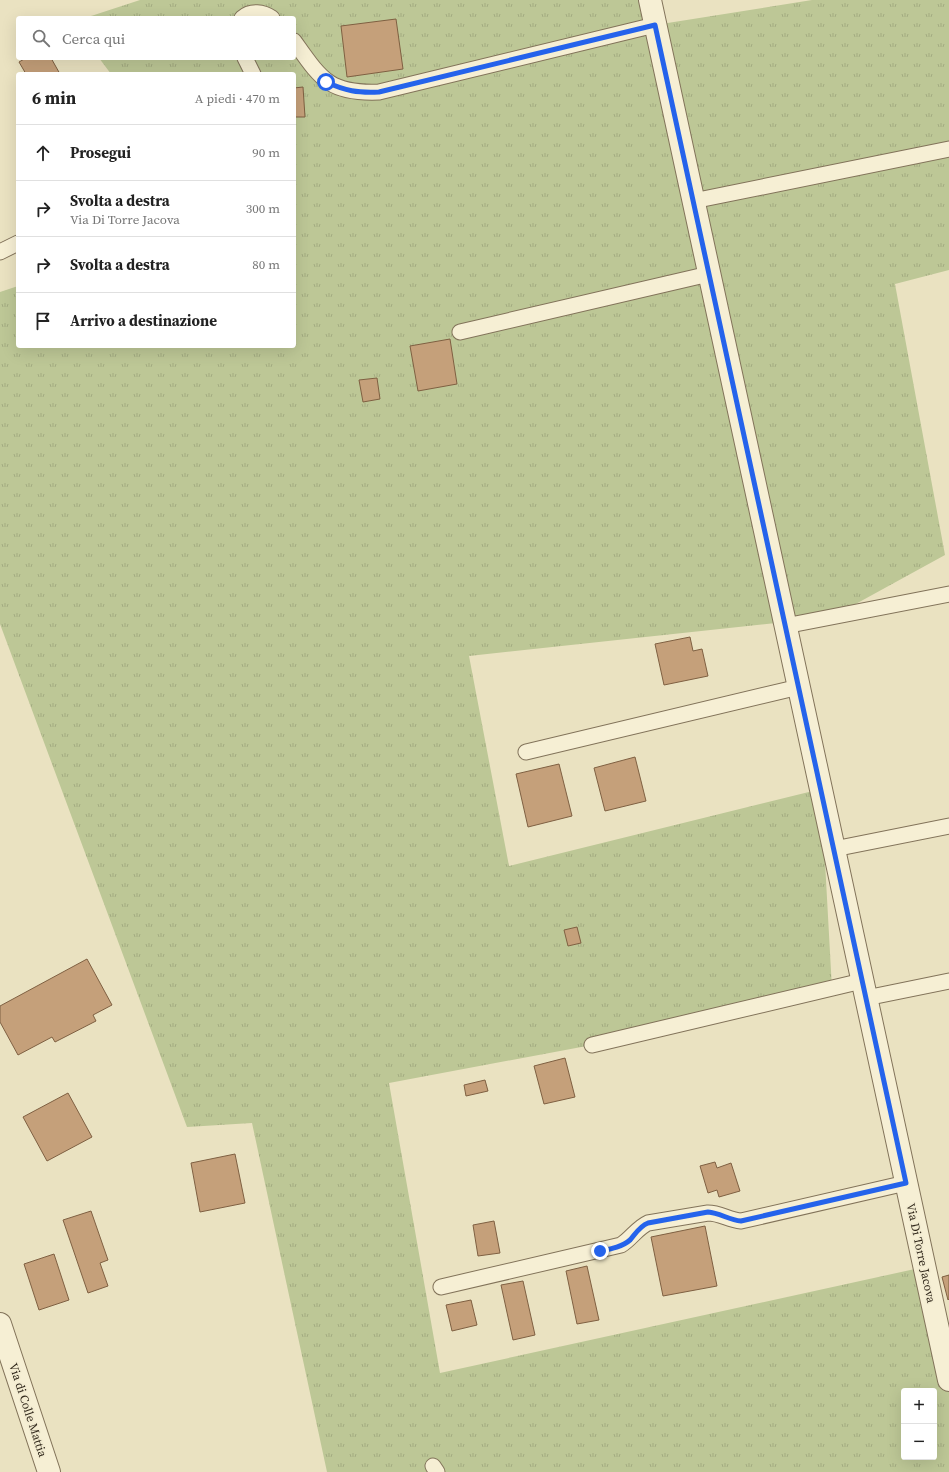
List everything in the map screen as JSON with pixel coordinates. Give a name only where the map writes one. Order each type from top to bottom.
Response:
[{"type":"street","name":"Via Di Torre Jacova","points":[[650,0],[949,1380]]},
{"type":"street","name":"Via di Colle Mattia","points":[[0,1324],[49,1472]]},
{"type":"lane","points":[[246,16],[254,12],[269,16]]},
{"type":"lane","points":[[296,44],[315,71],[326,82],[344,90],[358,93],[379,92],[655,25]]},
{"type":"lane","points":[[246,60],[252,72]]},
{"type":"lane","points":[[693,201],[949,149]]},
{"type":"lane","points":[[0,252],[16,243]]},
{"type":"lane","points":[[460,332],[709,274]]},
{"type":"lane","points":[[785,626],[949,594]]},
{"type":"lane","points":[[526,752],[799,687]]},
{"type":"lane","points":[[834,849],[949,826]]},
{"type":"lane","points":[[592,1045],[864,990],[949,982]]},
{"type":"lane","points":[[441,1287],[621,1245],[629,1241],[642,1226],[648,1223],[708,1212],[717,1213],[734,1220],[741,1221],[906,1183]]},
{"type":"green space","points":[[140,0],[645,0],[655,25],[812,0],[949,0],[949,270],[895,284],[945,555],[832,617],[469,656],[509,866],[821,789],[832,989],[592,1045],[389,1083],[440,1373],[924,1267],[949,1380],[949,1472],[327,1472],[252,1123],[187,1127],[0,624],[0,292],[16,287],[16,348],[296,348],[296,72],[110,72],[100,60],[296,60],[296,16],[91,16]]},
{"type":"building","points":[[396,19],[403,69],[347,77],[341,26]]},
{"type":"building","points":[[22,60],[52,60],[59,72],[25,72],[19,62]]},
{"type":"building","points":[[303,87],[305,117],[296,117],[296,88]]},
{"type":"building","points":[[450,339],[457,384],[418,391],[410,346]]},
{"type":"building","points":[[377,378],[380,399],[363,402],[359,380]]},
{"type":"building","points":[[690,637],[693,651],[702,649],[708,676],[664,685],[655,644]]},
{"type":"building","points":[[635,757],[646,801],[605,811],[594,768]]},
{"type":"building","points":[[559,764],[572,816],[528,827],[516,774]]},
{"type":"building","points":[[577,927],[581,943],[568,946],[564,930]]},
{"type":"building","points":[[87,959],[112,1005],[93,1015],[96,1021],[55,1042],[52,1037],[18,1055],[0,1022],[0,1006]]},
{"type":"building","points":[[565,1058],[575,1097],[544,1104],[534,1066]]},
{"type":"building","points":[[485,1080],[488,1091],[466,1096],[464,1085]]},
{"type":"building","points":[[68,1093],[92,1137],[47,1161],[23,1117]]},
{"type":"building","points":[[235,1154],[245,1203],[200,1212],[191,1163]]},
{"type":"building","points":[[715,1162],[717,1168],[731,1163],[740,1191],[719,1197],[717,1190],[708,1193],[700,1166]]},
{"type":"building","points":[[91,1211],[108,1260],[100,1263],[108,1286],[88,1293],[63,1220]]},
{"type":"building","points":[[494,1221],[500,1253],[478,1256],[473,1225]]},
{"type":"building","points":[[705,1226],[717,1286],[663,1296],[651,1237]]},
{"type":"building","points":[[54,1254],[69,1300],[39,1310],[24,1264]]},
{"type":"building","points":[[587,1266],[599,1320],[577,1324],[566,1271]]},
{"type":"building","points":[[949,1275],[949,1299],[948,1300],[942,1277]]},
{"type":"building","points":[[523,1281],[535,1335],[513,1340],[501,1285]]},
{"type":"building","points":[[471,1300],[477,1325],[452,1331],[446,1305]]},
{"type":"route","points":[[326,82],[344,90],[358,93],[379,92],[655,25],[906,1183],[741,1221],[734,1220],[717,1213],[708,1212],[648,1223],[642,1226],[629,1241],[600,1251]]}]
